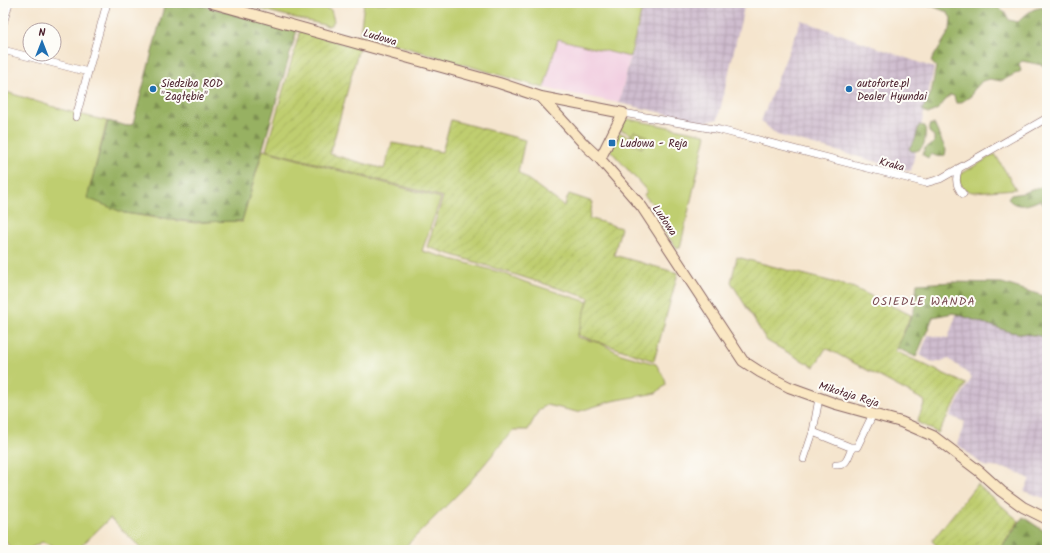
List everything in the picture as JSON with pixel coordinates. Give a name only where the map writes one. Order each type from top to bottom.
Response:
[{"type":"street","points":[[3,24],[9,3]]},
{"type":"street","points":[[76,117],[107,3]]},
{"type":"street","name":"Ludowa","points":[[212,3],[541,96],[623,113],[720,130]]},
{"type":"street","points":[[3,50],[88,72]]},
{"type":"street","name":"Ludowa","points":[[541,96],[583,143],[600,159],[642,207],[677,259]]},
{"type":"street","points":[[600,159],[623,113]]},
{"type":"street","name":"Kraka","points":[[720,130],[926,183],[940,179],[1047,118]]},
{"type":"street","points":[[959,168],[956,183],[963,194]]},
{"type":"street","name":"Mikołaja Reja","points":[[677,259],[743,361],[760,372],[789,387],[820,398],[901,422],[933,436],[979,470],[1001,491],[1023,507],[1047,519]]},
{"type":"street","points":[[804,459],[813,432],[820,398]]},
{"type":"street","points":[[813,432],[852,448],[857,447],[873,414]]},
{"type":"street","points":[[836,465],[842,465],[846,462],[852,448]]},
{"type":"shaded area","points":[[633,3],[745,3],[718,119],[704,122],[619,103],[643,6]]},
{"type":"shaded area","points":[[801,20],[934,68],[911,171],[777,135],[761,121]]},
{"type":"shaded area","points":[[558,39],[630,57],[619,103],[544,88]]},
{"type":"shaded area","points":[[958,310],[1047,337],[1047,495],[1044,498],[1024,491],[1030,479],[1009,469],[984,466],[957,444],[965,422],[950,416],[972,377],[949,359],[934,363],[920,355],[928,335],[948,338]]},
{"type":"green space","points":[[165,3],[193,3],[297,30],[242,221],[195,222],[124,213],[87,198],[108,121],[127,126],[133,124]]},
{"type":"green space","points":[[235,3],[306,3],[331,10],[334,21],[328,26]]},
{"type":"green space","points":[[364,3],[633,3],[643,5],[630,57],[558,39],[544,88],[360,34]]},
{"type":"green space","points":[[924,3],[992,3],[1006,14],[1009,20],[1018,22],[1027,13],[1035,9],[1047,9],[1047,26],[1042,30],[1047,40],[1047,66],[1022,61],[1019,64],[1021,71],[1001,81],[990,79],[982,81],[973,91],[971,96],[960,103],[956,103],[954,96],[950,95],[938,109],[928,114],[922,110],[931,93],[936,67],[931,61],[950,30],[951,18],[947,12]]},
{"type":"green space","points":[[300,31],[359,48],[330,154],[384,169],[392,143],[442,152],[451,120],[525,140],[518,172],[564,206],[569,194],[593,202],[589,218],[621,228],[614,255],[678,273],[654,361],[578,335],[589,298],[427,247],[443,197],[266,150]]},
{"type":"green space","points":[[3,91],[67,111],[107,121],[90,188],[124,213],[196,223],[220,221],[243,222],[242,221],[263,150],[441,198],[422,251],[503,273],[525,282],[588,302],[577,337],[600,343],[621,354],[656,364],[665,379],[666,385],[656,393],[612,401],[577,412],[547,405],[539,410],[528,430],[513,430],[468,484],[402,550],[143,550],[110,518],[77,550],[57,550],[52,545],[42,542],[27,550],[13,550],[3,539]]},
{"type":"green space","points":[[628,119],[706,135],[680,248],[677,248],[665,233],[658,219],[662,214],[644,195],[647,191],[610,150],[618,132],[630,137],[631,134],[619,129],[623,120]]},
{"type":"green space","points":[[931,124],[934,124],[946,150],[945,155],[943,156],[931,154],[928,158],[923,155],[925,148],[934,143],[934,136],[929,132]]},
{"type":"green space","points":[[919,125],[925,126],[924,143],[920,149],[911,151],[909,148],[915,140]]},
{"type":"green space","points":[[634,131],[647,136],[642,148],[629,143]]},
{"type":"green space","points":[[995,154],[1016,189],[973,192],[964,189],[960,184],[961,174]]},
{"type":"green space","points":[[1047,185],[1047,209],[1040,200],[1027,205],[1019,205],[1008,199],[1011,195],[1023,193]]},
{"type":"green space","points":[[737,257],[852,287],[911,315],[895,351],[966,384],[938,433],[917,422],[925,401],[826,348],[814,367],[767,341],[731,282]]},
{"type":"green space","points":[[953,282],[1002,283],[1047,297],[1047,337],[1010,332],[953,313],[933,317],[916,357],[897,348],[914,311],[917,284]]},
{"type":"green space","points":[[977,484],[1019,521],[999,550],[941,550],[932,541]]},
{"type":"green space","points":[[1023,517],[1047,533],[1047,550],[1000,550]]},
{"type":"place","name":"Siedziba ROD \"Zagłębie\"","points":[[153,89]]},
{"type":"place","name":"autoforte.pl Dealer Hyundai","points":[[849,89]]},
{"type":"place","name":"Ludowa - Reja","points":[[612,143]]},
{"type":"district","name":"OSIEDLE WANDA","points":[[924,301]]}]
